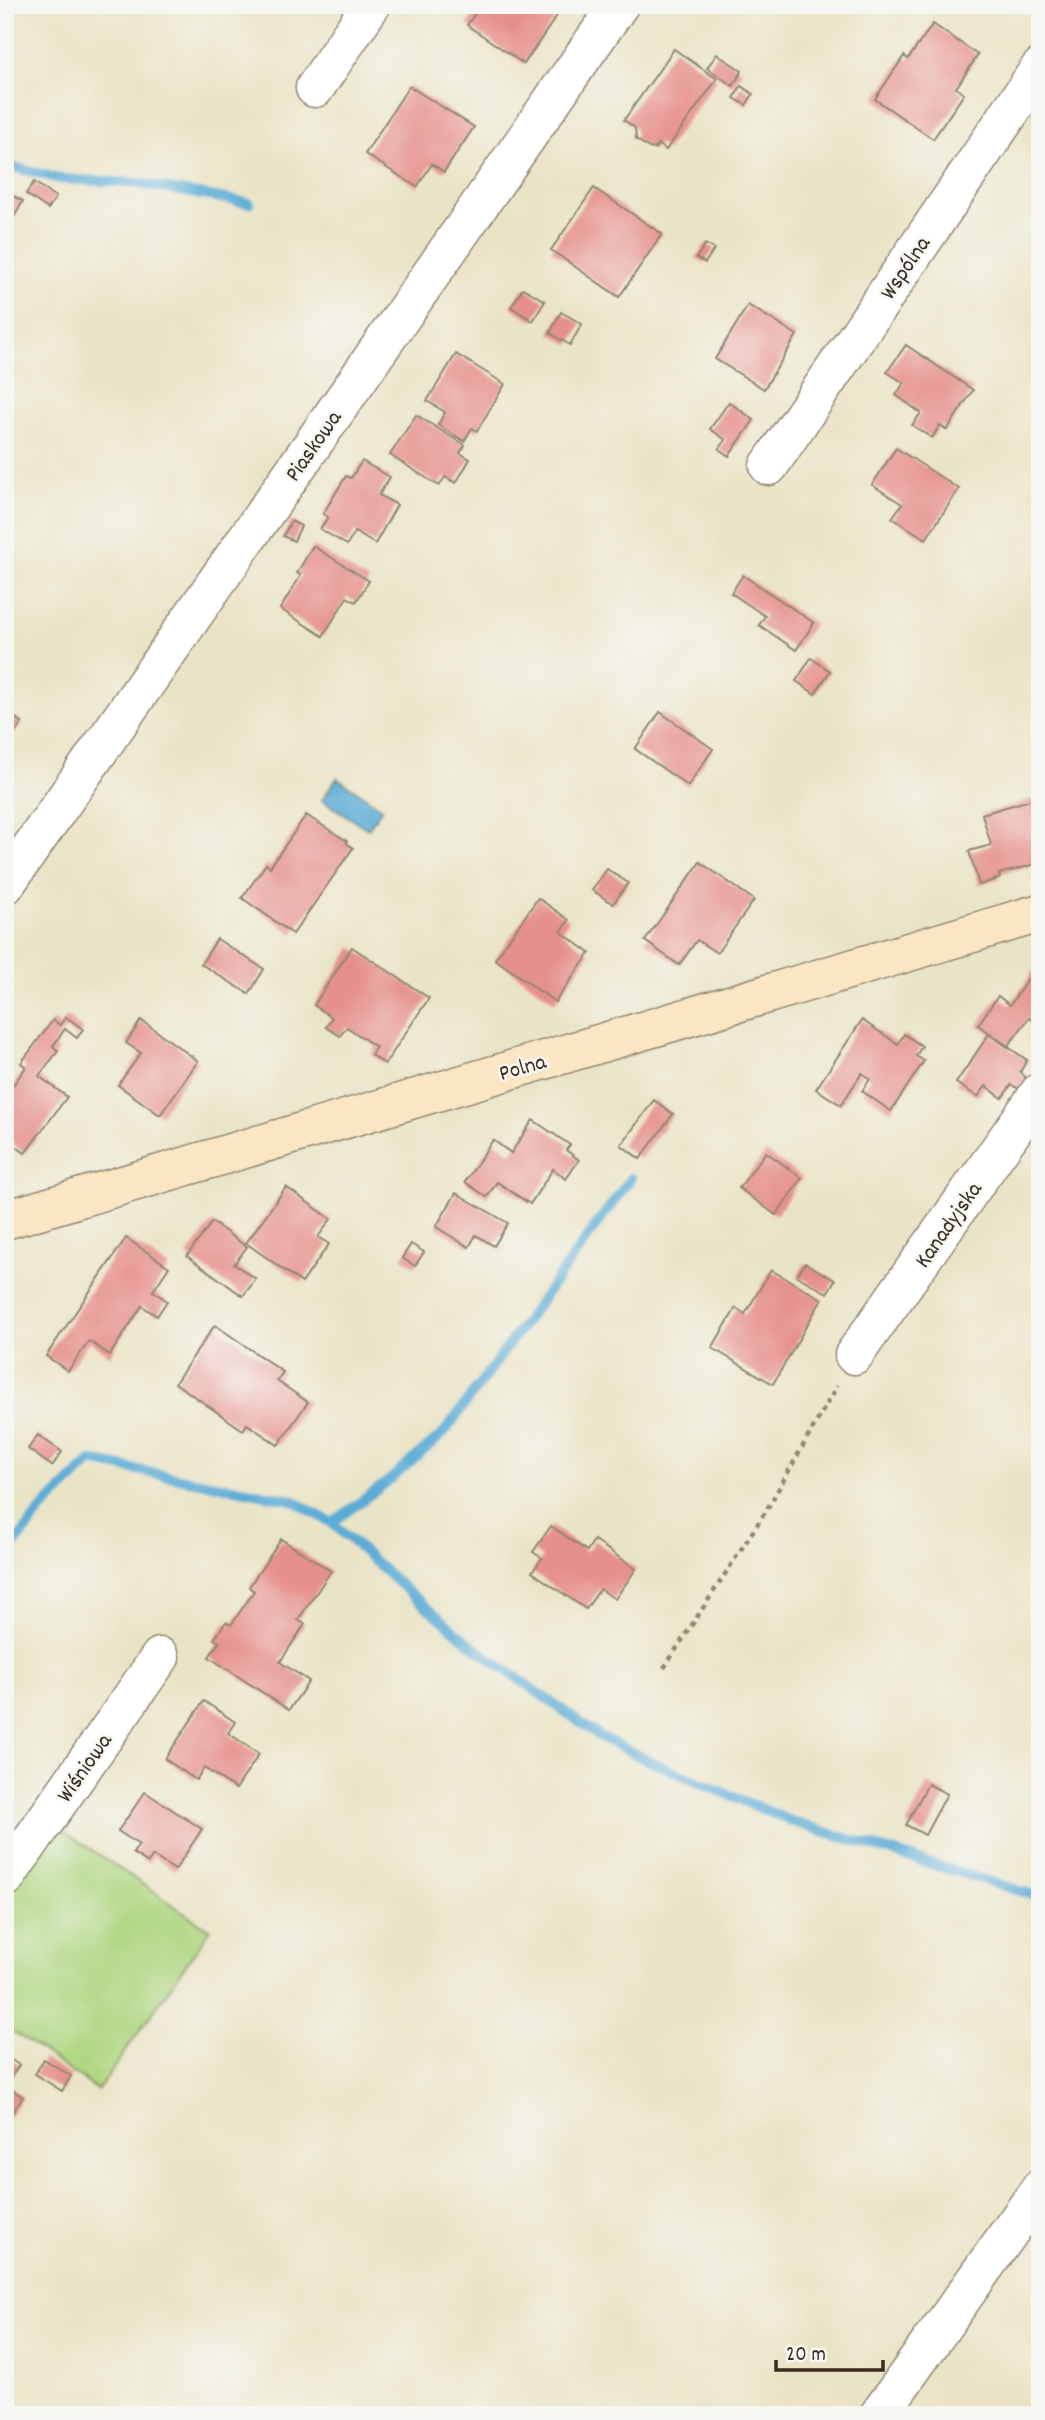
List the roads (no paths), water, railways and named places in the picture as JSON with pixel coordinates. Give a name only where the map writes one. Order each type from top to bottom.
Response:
[{"type":"street","points":[[315,88],[371,5]]},
{"type":"street","name":"Piaskowa","points":[[5,885],[619,5]]},
{"type":"street","name":"Wspólna","points":[[769,466],[1040,68]]},
{"type":"street","name":"Polna","points":[[5,1220],[1040,913]]},
{"type":"street","name":"Kanadyjska","points":[[854,1355],[1040,1092]]},
{"type":"street","name":"Wiśniowa","points":[[5,1878],[160,1657]]},
{"type":"street","points":[[879,2415],[1040,2189]]},
{"type":"water","points":[[337,778],[382,808],[368,829],[322,800]]},
{"type":"waterway","points":[[5,165],[60,179],[134,183],[249,203]]},
{"type":"waterway","points":[[332,1523],[387,1482],[443,1434],[631,1178]]},
{"type":"waterway","points":[[5,1557],[41,1510],[91,1461],[292,1500],[332,1523],[479,1651],[601,1737],[647,1760],[793,1822],[1040,1897]]}]
